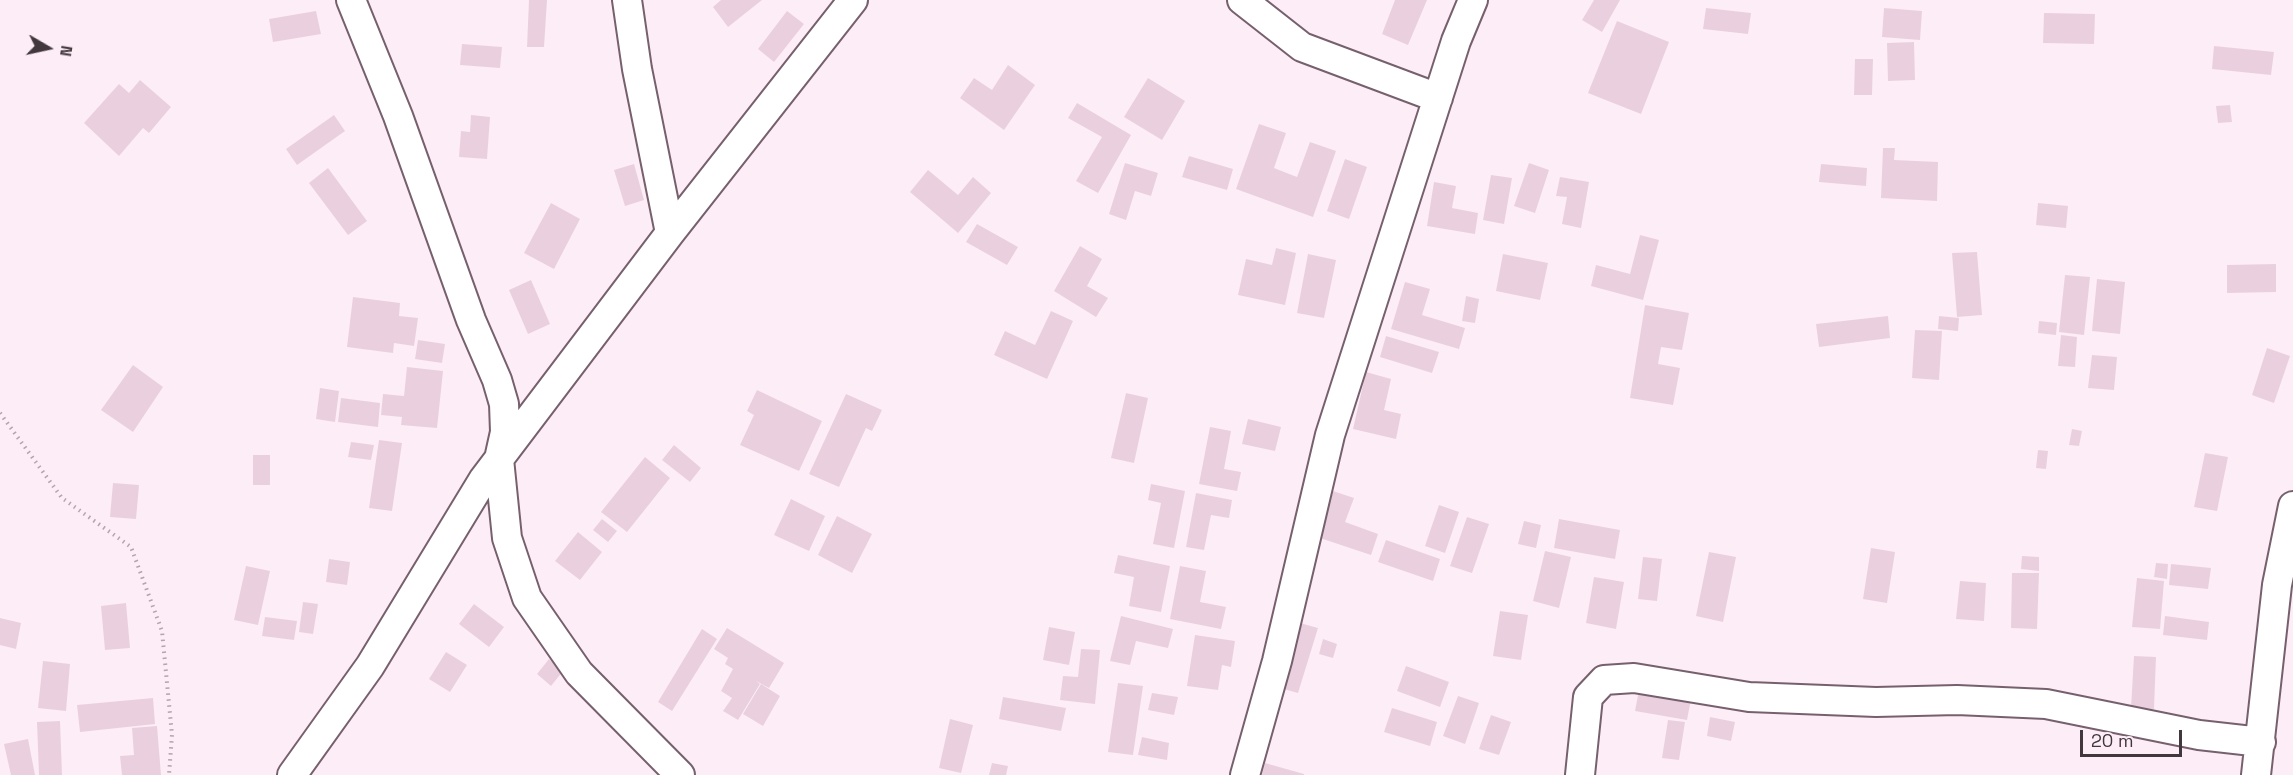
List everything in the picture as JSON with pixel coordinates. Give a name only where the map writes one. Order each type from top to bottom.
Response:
[{"type":"street","points":[[351,0],[398,116],[471,320],[497,380],[504,404],[505,432],[499,459],[507,538],[527,598],[579,673],[680,775]]},
{"type":"street","points":[[627,0],[637,69],[670,233]]},
{"type":"street","points":[[292,775],[370,666],[483,480],[670,233],[853,0]]},
{"type":"street","points":[[1242,0],[1302,47],[1438,98]]},
{"type":"street","points":[[1245,775],[1277,661],[1330,435],[1456,41],[1473,0]]},
{"type":"street","points":[[2256,775],[2277,585],[2293,506]]},
{"type":"street","points":[[1580,775],[1588,697],[1604,680],[1634,678],[1749,698],[1876,702],[1957,700],[2046,704],[2199,735],[2260,742]]},
{"type":"path","points":[[0,413],[62,498],[131,547],[162,631],[172,735],[169,775]]},
{"type":"building","points":[[529,0],[547,0],[544,47],[527,47]]},
{"type":"building","points":[[721,0],[762,0],[728,27],[713,7]]},
{"type":"building","points":[[1395,0],[1427,0],[1408,45],[1382,34]]},
{"type":"building","points":[[1594,0],[1620,0],[1602,32],[1582,20]]},
{"type":"building","points":[[1706,8],[1751,13],[1748,34],[1703,29]]},
{"type":"building","points":[[1884,8],[1922,11],[1920,40],[1882,37]]},
{"type":"building","points":[[316,11],[321,34],[273,42],[269,19]]},
{"type":"building","points":[[787,11],[804,24],[774,62],[758,49]]},
{"type":"building","points":[[2044,13],[2095,14],[2094,44],[2043,43]]},
{"type":"building","points":[[1617,21],[1669,42],[1641,114],[1588,93]]},
{"type":"building","points":[[1914,42],[1915,80],[1888,81],[1887,43]]},
{"type":"building","points":[[462,44],[502,47],[500,68],[460,65]]},
{"type":"building","points":[[2214,46],[2274,52],[2271,75],[2212,69]]},
{"type":"building","points":[[1855,59],[1873,59],[1872,95],[1854,95]]},
{"type":"building","points":[[1008,65],[1035,85],[1004,130],[960,98],[974,78],[992,90]]},
{"type":"building","points":[[1148,78],[1185,101],[1162,140],[1124,117]]},
{"type":"building","points":[[140,80],[171,107],[149,133],[143,128],[119,156],[84,123],[119,84],[129,93]]},
{"type":"building","points":[[1077,103],[1131,135],[1098,193],[1076,181],[1102,137],[1068,118]]},
{"type":"building","points":[[2230,105],[2232,122],[2218,123],[2216,106]]},
{"type":"building","points":[[334,115],[345,131],[297,165],[286,149]]},
{"type":"building","points":[[471,115],[490,117],[487,159],[459,157],[461,131],[470,132]]},
{"type":"building","points":[[1259,124],[1286,133],[1274,168],[1297,177],[1310,142],[1336,151],[1313,217],[1236,189]]},
{"type":"building","points":[[1883,148],[1895,148],[1894,160],[1938,162],[1937,201],[1881,198]]},
{"type":"building","points":[[1189,156],[1233,169],[1227,190],[1182,177]]},
{"type":"building","points":[[1345,159],[1367,167],[1349,219],[1327,211]]},
{"type":"building","points":[[1125,163],[1158,173],[1151,196],[1135,191],[1126,220],[1109,214]]},
{"type":"building","points":[[1529,163],[1549,170],[1535,213],[1514,206]]},
{"type":"building","points":[[634,164],[644,200],[625,206],[614,170]]},
{"type":"building","points":[[1821,164],[1867,168],[1866,186],[1819,182]]},
{"type":"building","points":[[328,168],[367,221],[348,235],[309,183]]},
{"type":"building","points":[[928,170],[958,195],[973,177],[991,193],[958,233],[910,192]]},
{"type":"building","points":[[1491,175],[1512,178],[1504,224],[1483,220]]},
{"type":"building","points":[[1560,177],[1589,182],[1581,228],[1562,224],[1567,197],[1556,196]]},
{"type":"building","points":[[1434,182],[1456,186],[1452,208],[1478,213],[1475,234],[1427,226]]},
{"type":"building","points":[[551,203],[580,219],[554,269],[524,253]]},
{"type":"building","points":[[2038,203],[2068,206],[2066,228],[2036,225]]},
{"type":"building","points":[[977,224],[1018,247],[1007,265],[966,242]]},
{"type":"building","points":[[1640,235],[1659,240],[1643,300],[1591,286],[1596,265],[1630,274]]},
{"type":"building","points":[[1080,246],[1102,259],[1087,286],[1108,298],[1096,317],[1054,291]]},
{"type":"building","points":[[1276,248],[1296,253],[1285,305],[1238,295],[1246,259],[1272,265]]},
{"type":"building","points":[[1977,252],[1982,315],[1957,317],[1952,253]]},
{"type":"building","points":[[1308,254],[1336,260],[1324,318],[1297,313]]},
{"type":"building","points":[[1503,254],[1548,263],[1540,300],[1496,291]]},
{"type":"building","points":[[2276,264],[2276,292],[2227,293],[2227,265]]},
{"type":"building","points":[[2065,275],[2090,277],[2084,335],[2059,332]]},
{"type":"building","points":[[2097,279],[2125,282],[2120,334],[2092,331]]},
{"type":"building","points":[[531,280],[550,324],[528,334],[509,290]]},
{"type":"building","points":[[1405,282],[1430,289],[1422,315],[1465,328],[1459,349],[1391,329]]},
{"type":"building","points":[[1466,296],[1479,299],[1475,323],[1462,321]]},
{"type":"building","points":[[353,297],[400,303],[399,316],[418,318],[414,346],[394,343],[393,353],[347,347]]},
{"type":"building","points":[[1645,305],[1689,313],[1682,350],[1661,347],[1658,364],[1680,368],[1673,405],[1630,398]]},
{"type":"building","points":[[1051,311],[1073,321],[1047,379],[994,355],[1005,331],[1035,345]]},
{"type":"building","points":[[1888,316],[1890,338],[1819,347],[1816,324]]},
{"type":"building","points":[[1939,316],[1959,318],[1958,331],[1938,329]]},
{"type":"building","points":[[2039,321],[2057,323],[2056,335],[2038,333]]},
{"type":"building","points":[[1915,330],[1942,331],[1939,380],[1912,378]]},
{"type":"building","points":[[2061,335],[2077,337],[2075,367],[2058,366]]},
{"type":"building","points":[[1386,336],[1439,352],[1432,373],[1380,357]]},
{"type":"building","points":[[418,340],[445,344],[442,363],[415,359]]},
{"type":"building","points":[[2267,348],[2290,356],[2274,403],[2252,395]]},
{"type":"building","points":[[2092,355],[2117,357],[2114,390],[2088,388]]},
{"type":"building","points":[[133,365],[163,387],[133,432],[101,410]]},
{"type":"building","points":[[407,367],[443,371],[437,428],[401,425],[402,417],[381,415],[383,394],[404,396]]},
{"type":"building","points":[[1366,372],[1391,379],[1384,410],[1401,414],[1396,439],[1353,429]]},
{"type":"building","points":[[320,388],[339,391],[335,422],[316,419]]},
{"type":"building","points":[[757,390],[822,421],[799,471],[740,445],[754,415],[747,411]]},
{"type":"building","points":[[1126,393],[1148,398],[1134,463],[1111,458]]},
{"type":"building","points":[[846,394],[882,410],[872,431],[866,428],[839,487],[809,474]]},
{"type":"building","points":[[341,398],[380,403],[378,427],[338,422]]},
{"type":"building","points":[[1248,419],[1281,427],[1275,451],[1242,444]]},
{"type":"building","points":[[1210,427],[1231,431],[1224,469],[1241,472],[1237,491],[1199,484]]},
{"type":"building","points":[[2072,429],[2082,431],[2079,446],[2069,445]]},
{"type":"building","points":[[379,440],[402,443],[392,511],[369,508]]},
{"type":"building","points":[[351,442],[374,445],[371,460],[348,457]]},
{"type":"building","points":[[674,445],[701,468],[690,482],[662,460]]},
{"type":"building","points":[[2038,450],[2048,451],[2046,469],[2036,468]]},
{"type":"building","points":[[2205,453],[2228,457],[2217,511],[2194,507]]},
{"type":"building","points":[[253,455],[270,455],[270,485],[253,485]]},
{"type":"building","points":[[645,457],[670,478],[627,532],[601,512]]},
{"type":"building","points":[[113,483],[139,485],[136,519],[110,517]]},
{"type":"building","points":[[1151,484],[1185,491],[1174,548],[1153,544],[1161,503],[1148,500]]},
{"type":"building","points":[[1333,491],[1354,498],[1345,522],[1378,534],[1371,555],[1317,537]]},
{"type":"building","points":[[1196,493],[1232,500],[1229,518],[1211,515],[1204,550],[1186,547]]},
{"type":"building","points":[[791,499],[825,516],[809,551],[774,535]]},
{"type":"building","points":[[1439,505],[1459,512],[1445,553],[1425,546]]},
{"type":"building","points":[[837,516],[872,534],[852,573],[818,555]]},
{"type":"building","points":[[1467,517],[1489,524],[1472,573],[1450,566]]},
{"type":"building","points":[[602,519],[617,531],[608,542],[593,530]]},
{"type":"building","points":[[1559,519],[1620,530],[1615,559],[1554,548]]},
{"type":"building","points":[[1524,521],[1541,525],[1536,548],[1518,544]]},
{"type":"building","points":[[578,532],[602,552],[580,580],[555,561]]},
{"type":"building","points":[[1386,540],[1440,559],[1433,581],[1378,562]]},
{"type":"building","points":[[1871,548],[1895,552],[1887,603],[1863,599]]},
{"type":"building","points":[[1545,551],[1571,557],[1559,608],[1533,601]]},
{"type":"building","points":[[1709,552],[1736,557],[1723,622],[1696,616]]},
{"type":"building","points":[[1118,555],[1170,566],[1161,612],[1129,606],[1134,577],[1114,573]]},
{"type":"building","points":[[2022,556],[2039,557],[2039,571],[2021,569]]},
{"type":"building","points":[[1643,557],[1662,559],[1657,601],[1638,599]]},
{"type":"building","points":[[329,559],[350,562],[347,585],[326,582]]},
{"type":"building","points":[[2156,563],[2168,564],[2167,579],[2154,577]]},
{"type":"building","points":[[2171,564],[2211,568],[2208,589],[2169,585]]},
{"type":"building","points":[[246,566],[270,571],[258,625],[234,620]]},
{"type":"building","points":[[1180,566],[1206,571],[1200,602],[1226,607],[1221,629],[1170,619]]},
{"type":"building","points":[[2012,573],[2039,573],[2037,629],[2011,628]]},
{"type":"building","points":[[1594,577],[1624,582],[1616,629],[1586,623]]},
{"type":"building","points":[[2137,578],[2164,581],[2160,629],[2132,627]]},
{"type":"building","points":[[1960,581],[1986,583],[1984,621],[1956,619]]},
{"type":"building","points":[[303,602],[318,604],[313,634],[299,632]]},
{"type":"building","points":[[126,603],[130,648],[105,650],[101,606]]},
{"type":"building","points":[[474,604],[504,627],[489,647],[459,624]]},
{"type":"building","points":[[1500,611],[1528,615],[1521,660],[1493,656]]},
{"type":"building","points":[[1121,616],[1173,629],[1168,648],[1136,641],[1130,665],[1110,661]]},
{"type":"building","points":[[2165,616],[2209,622],[2207,640],[2163,635]]},
{"type":"building","points":[[265,617],[297,621],[294,640],[262,636]]},
{"type":"building","points":[[0,618],[21,623],[16,649],[0,645]]},
{"type":"building","points":[[1300,623],[1318,628],[1298,693],[1280,688]]},
{"type":"building","points":[[1049,627],[1075,632],[1069,665],[1043,660]]},
{"type":"building","points":[[727,628],[784,663],[769,688],[756,681],[760,684],[738,720],[723,711],[732,698],[721,691],[733,669],[725,664],[728,658],[714,649]]},
{"type":"building","points":[[702,629],[717,639],[672,711],[658,702]]},
{"type":"building","points":[[1195,635],[1235,641],[1231,667],[1222,665],[1218,690],[1187,686]]},
{"type":"building","points":[[1323,639],[1337,644],[1333,658],[1319,654]]},
{"type":"building","points":[[1081,649],[1100,650],[1095,704],[1060,700],[1063,676],[1078,677]]},
{"type":"building","points":[[446,652],[467,665],[450,692],[429,679]]},
{"type":"building","points":[[2134,656],[2156,657],[2154,709],[2131,708]]},
{"type":"building","points":[[549,659],[563,671],[551,686],[537,674]]},
{"type":"building","points":[[43,661],[70,664],[66,711],[38,708]]},
{"type":"building","points":[[1406,666],[1449,682],[1440,707],[1397,691]]},
{"type":"building","points":[[1118,683],[1143,686],[1133,755],[1108,752]]},
{"type":"building","points":[[761,684],[780,696],[763,726],[743,714]]},
{"type":"building","points":[[1639,690],[1691,699],[1687,720],[1635,711]]},
{"type":"building","points":[[1152,693],[1178,697],[1174,715],[1148,710]]},
{"type":"building","points":[[1458,696],[1479,703],[1465,744],[1443,736]]},
{"type":"building","points":[[1003,697],[1066,708],[1061,731],[999,719]]},
{"type":"building","points":[[153,698],[155,724],[80,732],[77,705]]},
{"type":"building","points":[[1392,708],[1437,722],[1430,746],[1384,732]]},
{"type":"building","points":[[1491,715],[1511,722],[1499,755],[1479,749]]},
{"type":"building","points":[[1710,717],[1735,722],[1731,741],[1707,736]]},
{"type":"building","points":[[950,719],[973,725],[961,773],[939,768]]},
{"type":"building","points":[[1668,720],[1685,722],[1679,760],[1662,758]]},
{"type":"building","points":[[60,721],[62,775],[39,775],[37,722]]},
{"type":"building","points":[[157,726],[161,775],[122,775],[120,756],[134,755],[132,728]]},
{"type":"building","points":[[1142,737],[1169,743],[1167,760],[1138,755]]},
{"type":"building","points":[[28,739],[35,775],[11,775],[4,744]]},
{"type":"building","points":[[992,763],[1008,766],[1006,775],[989,775]]},
{"type":"building","points":[[1265,763],[1304,774],[1304,775],[1262,775]]}]
